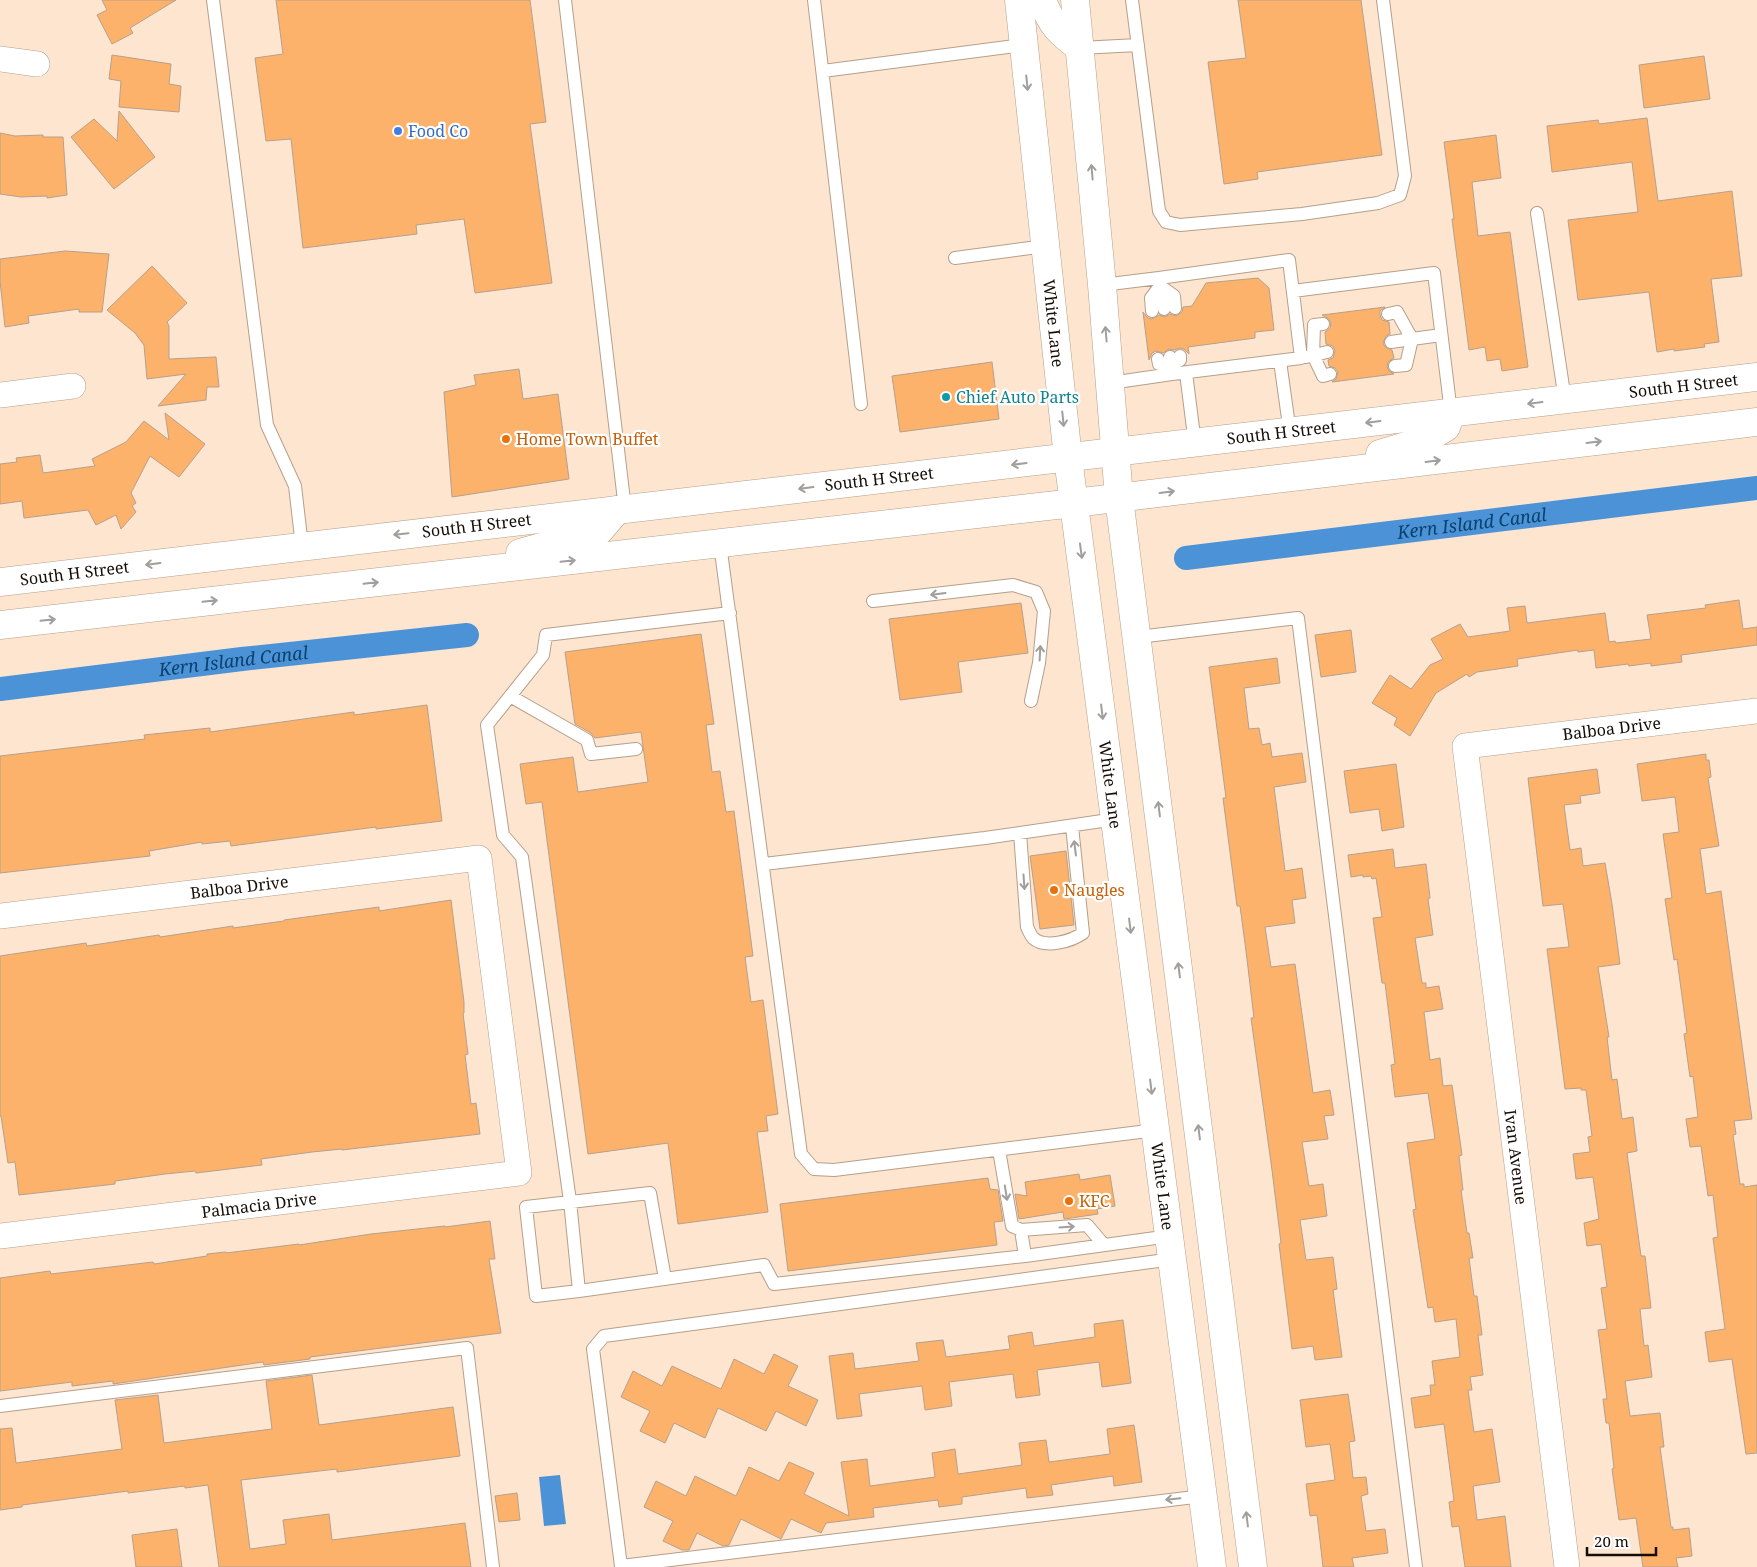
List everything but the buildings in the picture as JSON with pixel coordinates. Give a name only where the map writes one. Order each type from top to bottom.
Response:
[{"type":"street","name":"White Lane","points":[[1018,0],[1068,458],[1212,1567]]},
{"type":"street","points":[[1042,0],[1059,32],[1080,48]]},
{"type":"street","points":[[1075,0],[1102,285],[1119,498],[1138,637],[1253,1567]]},
{"type":"street","points":[[0,59],[37,64]]},
{"type":"street","name":"South H Street","points":[[0,582],[1290,433],[1757,377]]},
{"type":"street","points":[[0,395],[73,386]]},
{"type":"street","points":[[1309,475],[1423,441],[1446,427],[1451,413]]},
{"type":"street","points":[[0,625],[1119,498],[1757,422]]},
{"type":"street","points":[[444,575],[600,531],[621,509]]},
{"type":"street","name":"Balboa Drive","points":[[1465,746],[1757,711]]},
{"type":"street","name":"Ivan Avenue","points":[[1465,746],[1568,1567]]},
{"type":"street","name":"Balboa Drive","points":[[0,916],[479,858],[519,1173]]},
{"type":"street","points":[[1156,1130],[1185,1157],[1226,1348]]},
{"type":"street","name":"Palmacia Drive","points":[[0,1236],[519,1173]]},
{"type":"lane","points":[[214,0],[267,425],[295,486],[302,546]]},
{"type":"lane","points":[[564,0],[621,509]]},
{"type":"lane","points":[[814,0],[861,404]]},
{"type":"lane","points":[[1132,0],[1159,210],[1166,222],[1180,225],[1302,214],[1378,203],[1400,195],[1405,176],[1383,0]]},
{"type":"lane","points":[[823,71],[1023,45]]},
{"type":"lane","points":[[1080,48],[1138,45]]},
{"type":"lane","points":[[1538,213],[1565,400]]},
{"type":"lane","points":[[956,258],[1045,246]]},
{"type":"lane","points":[[1102,285],[1160,282],[1289,260],[1293,291],[1307,357],[1323,376],[1330,374]]},
{"type":"lane","points":[[1293,291],[1434,273],[1451,413]]},
{"type":"lane","points":[[1160,282],[1174,296],[1164,309],[1151,298],[1160,282]]},
{"type":"lane","points":[[1388,314],[1397,312],[1412,339],[1406,365],[1394,366]]},
{"type":"lane","points":[[1307,357],[1314,325],[1323,324]]},
{"type":"lane","points":[[1392,342],[1442,335]]},
{"type":"lane","points":[[1110,383],[1170,362],[1186,373],[1280,362],[1327,352]]},
{"type":"lane","points":[[1280,362],[1290,433]]},
{"type":"lane","points":[[1186,373],[1195,444]]},
{"type":"lane","points":[[720,544],[801,1154],[814,1169],[834,1170],[1156,1130]]},
{"type":"lane","points":[[873,601],[1013,585],[1036,592],[1044,611],[1040,663],[1031,701]]},
{"type":"lane","points":[[579,1291],[570,1202],[522,857],[503,835],[487,725],[543,655],[546,635],[730,614]]},
{"type":"lane","points":[[1138,637],[1298,618],[1416,1567]]},
{"type":"lane","points":[[510,696],[587,740],[592,754],[636,749]]},
{"type":"lane","points":[[764,864],[1020,833],[1116,819]]},
{"type":"lane","points":[[1020,833],[1027,928],[1033,938],[1044,944],[1075,940],[1083,933],[1072,826]]},
{"type":"lane","points":[[999,1150],[1012,1226],[1020,1230],[1087,1225],[1104,1245]]},
{"type":"lane","points":[[665,1279],[650,1193],[526,1207],[536,1296],[665,1279],[764,1264],[774,1284],[1025,1256],[1104,1245],[1171,1248]]},
{"type":"lane","points":[[1020,1230],[1025,1256]]},
{"type":"lane","points":[[1171,1248],[604,1336],[593,1349],[621,1567],[1203,1496]]},
{"type":"lane","points":[[0,1406],[467,1348],[493,1567]]},
{"type":"water","points":[[560,1475],[566,1524],[544,1526],[539,1477]]},
{"type":"waterway","name":"Kern Island Canal","points":[[1186,558],[1757,488]]},
{"type":"waterway","name":"Kern Island Canal","points":[[0,689],[242,659],[467,635]]},
{"type":"place","name":"Food Co","points":[[398,131]]},
{"type":"place","name":"Chief Auto Parts","points":[[946,397]]},
{"type":"place","name":"Home Town Buffet","points":[[506,439]]},
{"type":"place","name":"Naugles","points":[[1054,890]]},
{"type":"place","name":"KFC","points":[[1069,1201]]}]
